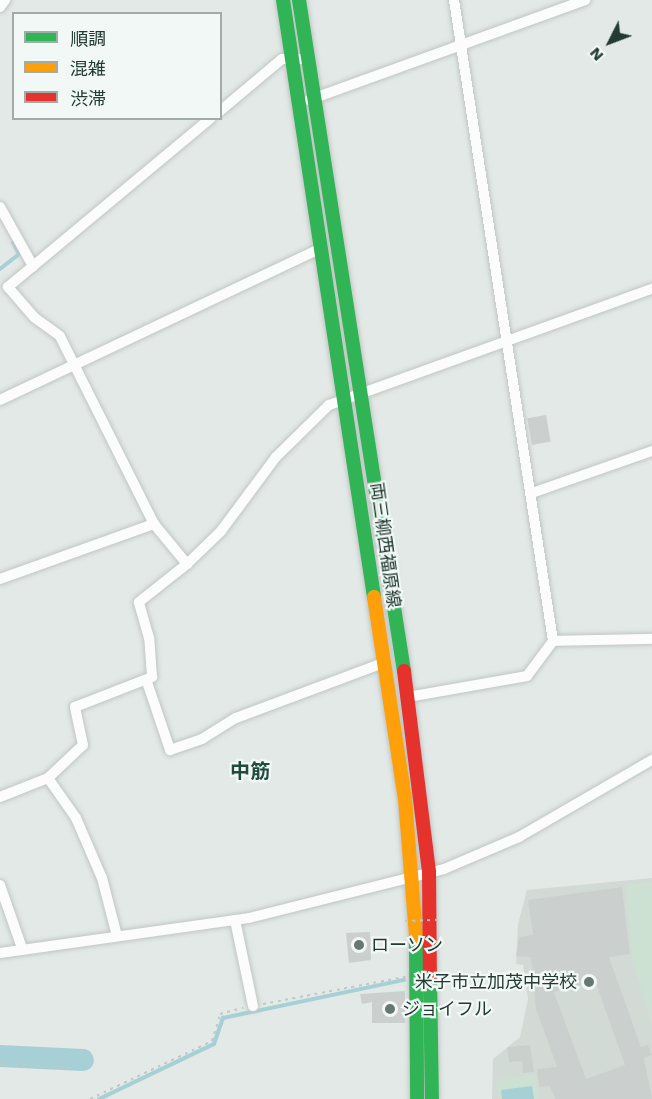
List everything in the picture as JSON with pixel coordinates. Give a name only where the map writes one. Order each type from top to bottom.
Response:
[{"type":"main road","name":"両三柳西福原線","points":[[283,0],[414,876],[420,1024],[417,1099]]},
{"type":"main road","name":"両三柳西福原線","points":[[299,0],[408,697],[429,872],[432,1099]]},
{"type":"street","points":[[0,7],[5,0]]},
{"type":"street","points":[[408,697],[527,676],[553,641],[532,493],[454,0]]},
{"type":"street","points":[[300,102],[316,99],[586,0]]},
{"type":"street","points":[[222,109],[282,59],[293,57],[309,59]]},
{"type":"street","points":[[188,564],[154,524],[72,365],[60,336],[34,317],[8,287],[209,120]]},
{"type":"street","points":[[0,207],[33,266]]},
{"type":"street","points":[[0,400],[320,249]]},
{"type":"street","points":[[0,798],[48,778],[82,745],[75,707],[147,682],[152,677],[149,638],[139,602],[188,564],[221,531],[276,457],[330,405],[360,392],[652,289]]},
{"type":"street","points":[[532,493],[652,451]]},
{"type":"street","points":[[0,579],[154,524]]},
{"type":"street","points":[[553,641],[652,639]]},
{"type":"street","points":[[147,682],[170,750],[202,739],[236,718],[383,663]]},
{"type":"street","points":[[0,953],[22,948],[235,920],[429,872],[519,837],[652,760]]},
{"type":"street","points":[[48,778],[76,818],[97,868],[117,936]]},
{"type":"street","points":[[0,885],[22,948]]},
{"type":"street","points":[[235,920],[252,1006]]},
{"type":"path","points":[[406,909],[407,929]]},
{"type":"path","points":[[441,914],[442,924]]},
{"type":"path","points":[[405,921],[439,920]]},
{"type":"path","points":[[410,974],[410,985]]},
{"type":"path","points":[[90,1099],[212,1041],[222,1013],[405,977]]},
{"type":"path","points":[[0,1064],[70,1067]]},
{"type":"shaded area","name":"米子市立加茂中学校","points":[[652,878],[652,1099],[492,1099],[493,1059],[520,1037],[528,999],[523,965],[516,964],[518,924],[527,890]]},
{"type":"green space","points":[[652,882],[652,1023],[632,958],[626,885]]},
{"type":"green space","points":[[535,1075],[538,1099],[499,1099],[497,1079]]},
{"type":"water","points":[[532,1086],[534,1099],[502,1099],[501,1090]]},
{"type":"building","points":[[546,415],[551,442],[532,445],[527,418]]},
{"type":"building","points":[[622,887],[630,954],[609,957],[641,1047],[648,1045],[652,1055],[644,1058],[652,1099],[555,1099],[550,1086],[539,1087],[537,1069],[557,1067],[536,1009],[531,957],[516,956],[519,937],[533,935],[528,900]],"holes":[[[595,981],[625,1065],[586,1079],[554,992]]]},
{"type":"building","points":[[370,932],[371,960],[349,963],[346,933]]},
{"type":"building","points":[[405,991],[405,1023],[372,1023],[372,1002],[362,1004],[360,994]]},
{"type":"building","points":[[530,1045],[534,1072],[523,1073],[522,1061],[509,1062],[507,1047]]},
{"type":"waterway","points":[[0,269],[19,254],[13,242]]},
{"type":"waterway","points":[[99,1099],[214,1044],[223,1018],[404,980]]},
{"type":"waterway","points":[[0,1056],[83,1060]]},
{"type":"traffic: fast","points":[[283,0],[374,597]]},
{"type":"traffic: fast","points":[[299,0],[404,671]]},
{"type":"traffic: fast","points":[[416,937],[417,1099]]},
{"type":"traffic: fast","points":[[430,977],[432,1099]]},
{"type":"traffic: slow","points":[[374,597],[405,799],[416,937]]},
{"type":"traffic: jam","points":[[404,671],[429,872],[430,977]]},
{"type":"place","name":"ローソン","points":[[359,945]]},
{"type":"place","name":"米子市立加茂中学校","points":[[589,982]]},
{"type":"place","name":"ジョイフル","points":[[390,1009]]},
{"type":"district","name":"中筋","points":[[250,771]]}]
